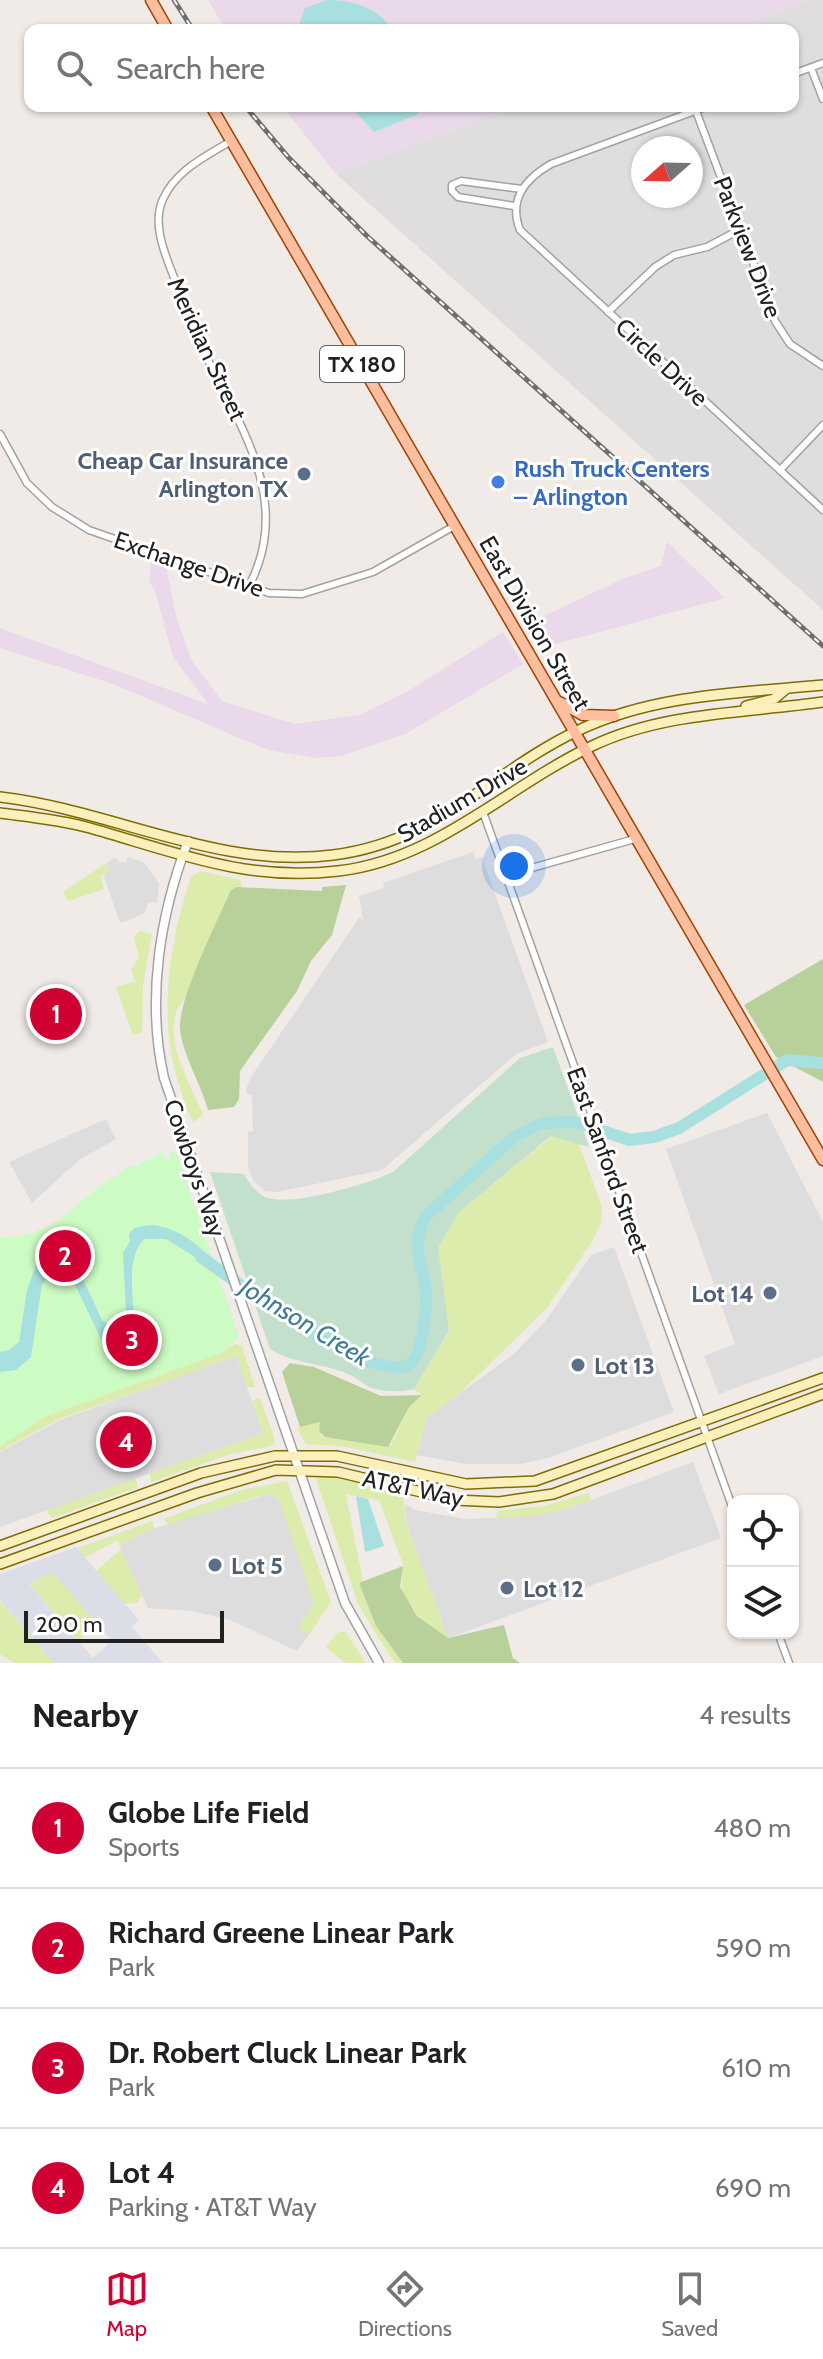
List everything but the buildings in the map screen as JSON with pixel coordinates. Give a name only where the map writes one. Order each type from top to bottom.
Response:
[{"type":"main road","points":[[151,0],[165,24]]},
{"type":"main road","name":"East Division Street","points":[[214,112],[823,1160]]},
{"type":"main road","name":"Stadium Drive","points":[[0,797],[89,812],[188,841],[264,858],[356,852],[404,838],[433,823],[575,732],[614,716],[648,705],[823,685]]},
{"type":"main road","points":[[724,714],[774,699],[786,689]]},
{"type":"main road","points":[[557,701],[583,715],[614,716]]},
{"type":"main road","name":"Stadium Drive","points":[[0,813],[87,827],[182,858],[247,872],[294,874],[358,867],[415,851],[585,749],[651,725],[823,702]]},
{"type":"main road","points":[[356,852],[358,867]]},
{"type":"main road","name":"AT&T Way","points":[[0,1546],[201,1473],[259,1458],[293,1454],[337,1456],[466,1484],[516,1484],[566,1473],[823,1378]]},
{"type":"main road","name":"AT&T Way","points":[[0,1564],[253,1474],[298,1469],[351,1474],[455,1500],[499,1502],[572,1488],[823,1394]]},
{"type":"street","points":[[799,72],[823,63]]},
{"type":"street","points":[[811,68],[823,99]]},
{"type":"street","points":[[522,189],[461,181],[452,185],[458,197],[514,206],[533,174],[551,164],[693,112]]},
{"type":"street","name":"Parkview Drive","points":[[696,112],[775,321],[790,344],[823,366]]},
{"type":"street","name":"Meridian Street","points":[[231,141],[183,171],[173,182],[162,200],[158,222],[167,260],[201,346],[260,466],[265,538],[262,563],[249,586]]},
{"type":"street","name":"Circle Drive","points":[[514,206],[520,230],[823,510]]},
{"type":"street","points":[[608,312],[664,261],[707,247],[741,229]]},
{"type":"street","points":[[781,469],[823,425]]},
{"type":"street","name":"Exchange Drive","points":[[0,434],[27,483],[52,507],[89,530],[269,593],[302,594],[373,572],[456,525]]},
{"type":"street","name":"East Sanford Street","points":[[483,812],[728,1495]]},
{"type":"street","points":[[507,875],[638,838]]},
{"type":"street","name":"Cowboys Way","points":[[188,841],[164,933],[154,1014],[164,1078],[345,1603],[379,1663]]},
{"type":"street","points":[[780,1639],[789,1663]]},
{"type":"shaded area","points":[[208,0],[809,0],[743,24],[222,24]]},
{"type":"shaded area","points":[[809,0],[823,0],[823,610],[335,173],[503,112],[799,112],[799,24],[743,24]]},
{"type":"shaded area","points":[[287,112],[503,112],[335,173]]},
{"type":"shaded area","points":[[667,542],[725,598],[541,648],[529,623],[627,577],[661,566]]},
{"type":"shaded area","points":[[151,562],[166,566],[176,616],[192,661],[222,701],[295,724],[359,715],[408,691],[503,632],[523,664],[407,733],[342,756],[316,758],[268,750],[113,684],[0,648],[0,628],[208,704],[173,657],[156,594],[149,580]]},
{"type":"shaded area","points":[[473,852],[476,859],[482,857],[548,1042],[516,1054],[382,1170],[277,1192],[265,1191],[254,1181],[248,1168],[248,1132],[253,1131],[252,1095],[247,1094],[246,1090],[251,1077],[359,918],[363,920],[359,896],[384,888],[383,883]]},
{"type":"shaded area","points":[[115,857],[119,862],[126,862],[128,857],[145,863],[159,884],[157,903],[149,902],[144,913],[125,922],[120,922],[103,874],[110,871],[106,864]]},
{"type":"shaded area","name":"Lot 14","points":[[767,1113],[823,1222],[823,1356],[719,1394],[704,1356],[735,1344],[666,1149]]},
{"type":"shaded area","points":[[106,1119],[116,1139],[79,1160],[32,1203],[9,1162]]},
{"type":"shaded area","name":"Lot 13","points":[[614,1247],[674,1412],[548,1458],[520,1464],[466,1464],[417,1455],[427,1417],[514,1354],[547,1319],[591,1255]]},
{"type":"shaded area","points":[[236,1356],[263,1433],[0,1527],[0,1452],[60,1420]]},
{"type":"shaded area","name":"Lot 12","points":[[693,1462],[721,1538],[448,1638],[406,1522],[405,1504],[416,1510],[465,1519],[537,1516],[570,1508]]},
{"type":"shaded area","name":"Lot 5","points":[[269,1494],[279,1500],[314,1604],[298,1627],[309,1635],[297,1651],[230,1620],[192,1611],[148,1608],[121,1549],[123,1543],[155,1528]]},
{"type":"shaded area","points":[[76,1547],[139,1620],[132,1627],[163,1663],[54,1663],[0,1600],[0,1574]],"holes":[[[52,1572],[112,1641],[93,1658],[29,1584]]]},
{"type":"green space","points":[[105,864],[110,871],[100,876],[104,889],[68,901],[63,892]]},
{"type":"green space","points":[[201,871],[240,880],[242,887],[231,890],[189,995],[179,1007],[174,1021],[177,1053],[203,1114],[194,1122],[189,1115],[173,1062],[168,1008],[172,955],[183,902],[191,877]]},
{"type":"green space","points":[[346,885],[332,935],[311,961],[297,991],[240,1071],[239,1099],[234,1107],[208,1110],[181,1037],[181,1015],[200,959],[231,890],[237,887],[322,891],[322,887]]},
{"type":"green space","points":[[140,931],[152,934],[143,985],[142,1032],[133,1035],[116,987],[135,981],[131,970],[139,957],[134,937]]},
{"type":"green space","points":[[823,959],[823,1082],[776,1057],[744,1005]]},
{"type":"green space","points":[[553,1047],[589,1147],[551,1136],[458,1213],[438,1248],[449,1331],[414,1389],[376,1389],[348,1374],[288,1358],[270,1349],[210,1172],[244,1174],[259,1193],[276,1200],[329,1193],[382,1177],[393,1172],[520,1058]]},
{"type":"green space","points":[[552,1136],[579,1144],[602,1207],[601,1222],[593,1240],[547,1308],[461,1392],[427,1417],[415,1462],[341,1446],[306,1444],[297,1428],[321,1422],[321,1436],[391,1445],[409,1407],[422,1395],[414,1389],[449,1332],[437,1249],[458,1213]]},
{"type":"green space","points":[[176,1151],[239,1338],[221,1353],[46,1416],[0,1446],[0,1237],[30,1234],[54,1224],[131,1165],[134,1167],[162,1152],[166,1160],[171,1158],[169,1153]]},
{"type":"green space","points":[[235,1344],[242,1346],[255,1387],[247,1387],[236,1357],[59,1419],[0,1451],[0,1446],[46,1416],[221,1353]]},
{"type":"green space","points":[[290,1363],[314,1367],[381,1396],[422,1395],[409,1407],[388,1447],[325,1437],[319,1431],[320,1422],[300,1427],[282,1372]]},
{"type":"green space","points":[[260,1398],[275,1440],[272,1446],[231,1454],[151,1482],[150,1473],[263,1433],[252,1401]]},
{"type":"green space","points":[[325,1476],[368,1483],[403,1495],[406,1522],[448,1638],[423,1622],[401,1591],[403,1564],[379,1500],[346,1494],[363,1582],[359,1583],[376,1626],[403,1663],[396,1663],[390,1656],[358,1604],[316,1479]]},
{"type":"green space","points":[[135,1478],[138,1487],[52,1518],[48,1513],[48,1509]]},
{"type":"green space","points":[[287,1481],[331,1602],[309,1635],[299,1629],[279,1501],[269,1494],[169,1526],[163,1519],[241,1490]]},
{"type":"green space","points":[[589,1493],[591,1500],[556,1512],[532,1518],[496,1519],[497,1511],[544,1506]]},
{"type":"green space","points":[[152,1521],[155,1531],[122,1547],[142,1596],[137,1603],[125,1604],[96,1571],[121,1549],[118,1540],[84,1558],[78,1548]]},
{"type":"green space","points":[[403,1566],[400,1587],[417,1616],[448,1638],[504,1625],[513,1658],[520,1663],[403,1663],[376,1626],[359,1583]]},
{"type":"green space","points":[[52,1571],[97,1624],[78,1641],[29,1583]]},
{"type":"green space","points":[[0,1601],[54,1663],[14,1663],[0,1654]]},
{"type":"green space","points":[[344,1631],[366,1663],[345,1663],[326,1647],[337,1633]]},
{"type":"water","points":[[327,0],[347,2],[373,11],[388,24],[299,24],[305,8]]},
{"type":"water","points":[[356,112],[419,112],[416,115],[374,132]]},
{"type":"water","points":[[149,1225],[179,1233],[197,1245],[215,1269],[166,1239],[144,1239],[138,1248],[132,1271],[134,1332],[130,1341],[118,1345],[100,1337],[68,1270],[58,1269],[42,1284],[31,1357],[16,1370],[0,1372],[0,1352],[9,1350],[19,1342],[27,1290],[39,1257],[55,1250],[72,1256],[102,1320],[116,1330],[123,1325],[126,1315],[123,1253],[134,1228]]},
{"type":"water","points":[[356,1496],[368,1499],[384,1546],[365,1552]]},
{"type":"waterway","name":"Johnson Creek","points":[[201,1257],[271,1306],[335,1345],[389,1367],[407,1366],[416,1355],[425,1318],[426,1290],[418,1240],[426,1216],[514,1137],[542,1123],[575,1122],[630,1140],[654,1137],[679,1128],[787,1060],[823,1063]]},
{"type":"railway","points":[[174,0],[189,24]]},
{"type":"railway","points":[[250,112],[289,158],[367,236],[823,646]]},
{"type":"place","name":"Cheap Car Insurance Arlington TX","points":[[304,474]]},
{"type":"place","name":"Rush Truck Centers – Arlington","points":[[498,482]]},
{"type":"place","name":"Globe Life Field","points":[[56,1014]]},
{"type":"place","name":"Richard Greene Linear Park","points":[[65,1256]]},
{"type":"place","name":"Lot 14","points":[[770,1293]]},
{"type":"place","name":"Dr. Robert Cluck Linear Park","points":[[132,1340]]},
{"type":"place","name":"Lot 13","points":[[578,1365]]},
{"type":"place","name":"Lot 4","points":[[126,1442]]},
{"type":"place","name":"Lot 5","points":[[215,1565]]},
{"type":"place","name":"Lot 12","points":[[507,1588]]}]
